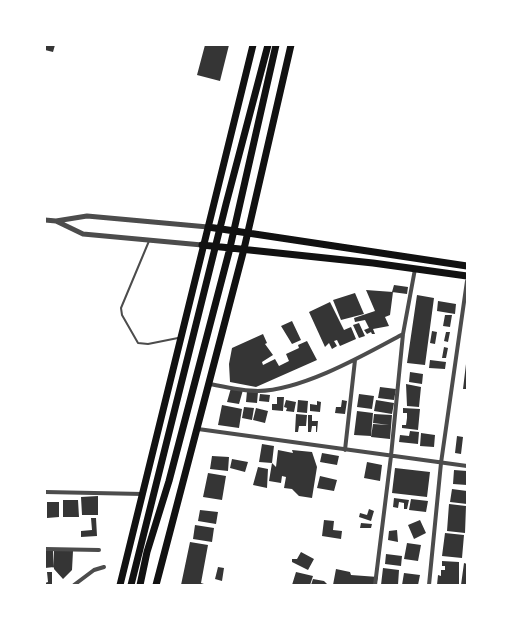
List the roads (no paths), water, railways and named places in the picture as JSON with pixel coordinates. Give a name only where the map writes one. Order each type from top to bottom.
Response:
[{"type":"highway","points":[[120,585],[202,245],[208,227],[253,45]]},
{"type":"highway","points":[[131,585],[268,45]]},
{"type":"highway","points":[[140,585],[147,552],[183,426],[255,141],[276,45]]},
{"type":"highway","points":[[156,585],[210,384],[244,249],[290,45]]},
{"type":"highway","points":[[208,227],[467,266]]},
{"type":"highway","points":[[202,245],[373,263],[467,276]]},
{"type":"street","points":[[45,220],[56,221],[87,216],[208,227]]},
{"type":"street","points":[[56,221],[83,234],[202,245]]},
{"type":"street","points":[[375,585],[392,456],[403,334],[414,269]]},
{"type":"street","points":[[429,585],[441,463],[467,281]]},
{"type":"street","points":[[210,384],[258,391],[307,380],[355,360],[403,334]]},
{"type":"street","points":[[345,450],[355,360]]},
{"type":"street","points":[[198,429],[467,466]]},
{"type":"street","points":[[45,492],[143,494]]},
{"type":"street","points":[[45,549],[99,550]]},
{"type":"street","points":[[74,585],[94,570],[104,567]]},
{"type":"lane","points":[[150,239],[121,308],[122,315],[138,343],[148,344],[181,337]]}]
